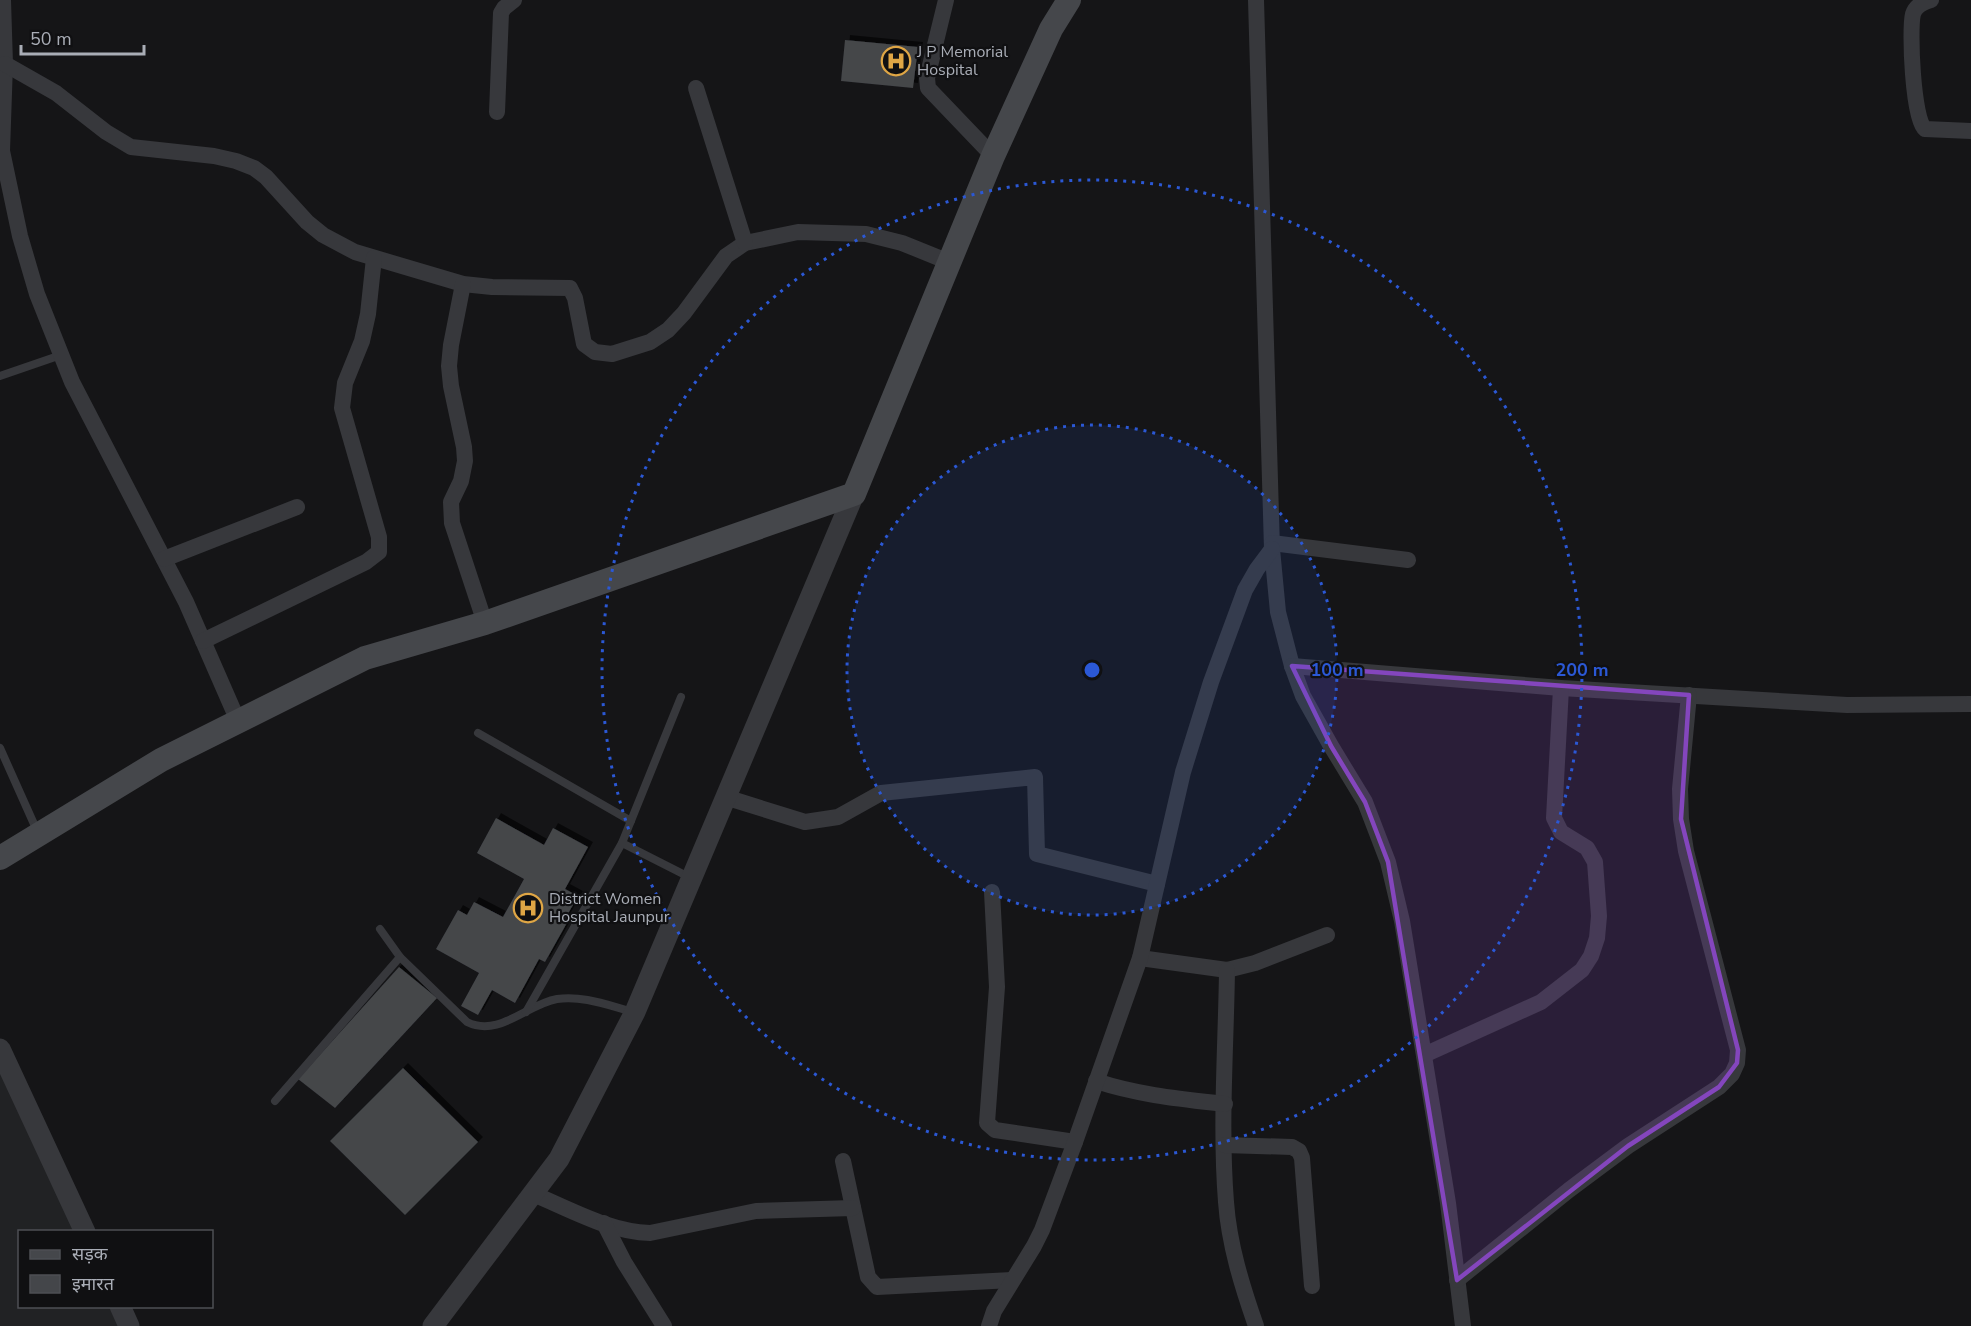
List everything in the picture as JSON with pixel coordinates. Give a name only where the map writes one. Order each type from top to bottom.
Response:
[{"type":"main road","points":[[0,858],[161,760],[365,658],[485,623],[854,494],[993,156],[1051,29],[1069,0]]},
{"type":"street","points":[[3,0],[5,64],[1,151],[20,236],[37,294],[72,382],[164,559],[238,721]]},
{"type":"street","points":[[946,0],[927,78],[928,88],[993,156]]},
{"type":"street","points":[[1256,0],[1272,546],[1278,612],[1292,666],[1309,706],[1365,802],[1388,862],[1402,921],[1448,1203],[1463,1326]]},
{"type":"street","points":[[1931,0],[1918,6],[1913,15],[1912,49],[1917,112],[1921,126],[1924,129],[1971,131]]},
{"type":"street","points":[[497,112],[500,21],[510,3]]},
{"type":"street","points":[[5,64],[56,93],[106,132],[131,147],[214,156],[236,160],[254,168],[266,177],[307,222],[323,235],[355,252],[463,284],[492,287],[570,288],[575,298],[584,344],[595,352],[612,354],[650,342],[668,330],[684,313],[726,256],[745,243],[798,232],[866,234],[902,243],[950,262]]},
{"type":"street","points":[[696,88],[745,243]]},
{"type":"street","points":[[203,641],[366,562],[379,552],[379,537],[342,408],[345,383],[364,332],[374,258]]},
{"type":"street","points":[[463,284],[449,366],[465,461],[461,481],[451,502],[452,523],[485,623]]},
{"type":"street","points":[[432,1326],[559,1159],[634,1012],[854,494]]},
{"type":"street","points":[[164,559],[297,507]]},
{"type":"street","points":[[1272,546],[1408,560]]},
{"type":"street","points":[[989,1326],[994,1311],[1042,1230],[1075,1142],[1140,958],[1183,772],[1211,682],[1245,590],[1272,546]]},
{"type":"street","points":[[1292,666],[1561,688],[1847,705],[1971,704]]},
{"type":"street","points":[[1424,1055],[1541,1002],[1582,970],[1591,956],[1597,938],[1599,916],[1595,862],[1587,848],[1561,832],[1554,818],[1561,688]]},
{"type":"street","points":[[1457,1280],[1628,1146],[1719,1087],[1732,1074],[1737,1063],[1738,1050],[1686,851],[1681,819],[1680,789],[1689,695]]},
{"type":"street","points":[[725,798],[805,822],[838,817],[881,793],[1035,777],[1037,854],[1157,884]]},
{"type":"street","points":[[992,892],[997,987],[987,1123],[995,1130],[1075,1142]]},
{"type":"street","points":[[1140,958],[1227,970],[1255,963],[1327,935]]},
{"type":"street","points":[[1227,970],[1224,1145],[1226,1204],[1240,1279],[1256,1326]]},
{"type":"street","points":[[0,1049],[84,1230]]},
{"type":"street","points":[[1096,1081],[1148,1095],[1225,1104]]},
{"type":"street","points":[[1224,1145],[1292,1147],[1301,1154],[1312,1286]]},
{"type":"street","points":[[843,1161],[868,1277],[877,1287],[1012,1280]]},
{"type":"street","points":[[533,1194],[604,1223],[636,1233],[650,1233],[756,1211],[853,1208]]},
{"type":"street","points":[[604,1223],[624,1262],[664,1326]]},
{"type":"street","points":[[121,1308],[129,1326]]},
{"type":"lane","points":[[0,376],[61,355]]},
{"type":"lane","points":[[526,1012],[622,843],[681,696]]},
{"type":"lane","points":[[478,733],[631,821]]},
{"type":"lane","points":[[0,748],[39,834]]},
{"type":"lane","points":[[622,843],[691,878]]},
{"type":"lane","points":[[380,929],[400,957],[467,1022],[476,1026],[502,1023],[556,999],[579,998],[634,1012]]},
{"type":"lane","points":[[275,1101],[400,957]]},
{"type":"highlighted area","points":[[1292,666],[1689,695],[1681,819],[1738,1050],[1737,1063],[1719,1087],[1628,1146],[1457,1280],[1388,862],[1365,802],[1331,746]]},
{"type":"shaded area","points":[[0,1072],[74,1230],[18,1230],[18,1308],[110,1308],[119,1326],[0,1326]]},
{"type":"building","points":[[845,40],[918,47],[913,88],[841,81]]},
{"type":"building","points":[[496,818],[544,845],[553,828],[588,847],[565,889],[578,896],[565,919],[568,921],[545,962],[539,959],[515,1003],[492,990],[478,1015],[461,1006],[479,973],[436,949],[458,910],[467,915],[474,902],[503,917],[524,879],[477,853]]},
{"type":"building","points":[[399,967],[437,998],[335,1108],[298,1079]]},
{"type":"building","points":[[403,1068],[478,1142],[405,1215],[330,1141]]},
{"type":"place","name":"J P Memorial Hospital","points":[[896,61]]},
{"type":"place","name":"District Women Hospital Jaunpur","points":[[528,908]]}]
